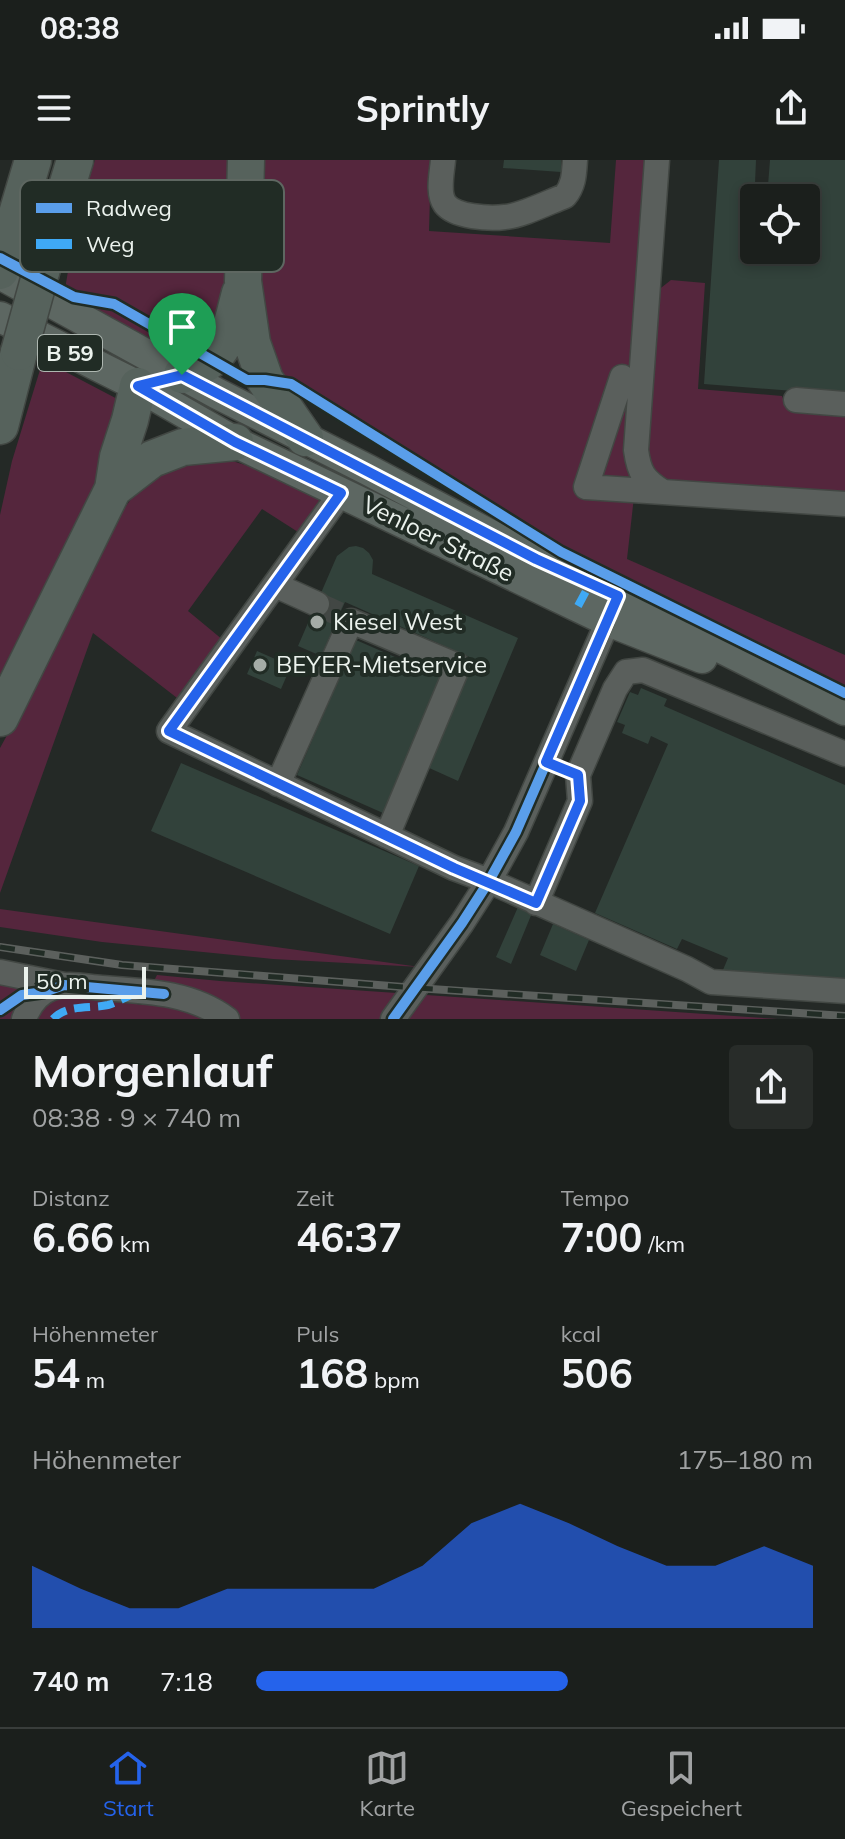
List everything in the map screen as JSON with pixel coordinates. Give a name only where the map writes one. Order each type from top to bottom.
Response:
[{"type":"highway","points":[[27,180],[33,160]]},
{"type":"highway","points":[[69,180],[75,160]]},
{"type":"highway","points":[[246,160],[246,180]]},
{"type":"highway","points":[[2,266],[20,204]]},
{"type":"highway","points":[[0,426],[41,272]]},
{"type":"highway","points":[[243,272],[252,343],[265,380],[305,438]]},
{"type":"highway","points":[[182,375],[212,360],[223,346],[243,281]]},
{"type":"highway","points":[[0,718],[113,489],[118,457],[138,386]]},
{"type":"highway","points":[[113,489],[152,459],[183,447],[235,442]]},
{"type":"main road","name":"Venloer Straße","points":[[2,266],[182,375],[536,559],[613,609]]},
{"type":"main road","name":"Venloer Straße","points":[[0,317],[138,386],[235,442],[341,493],[845,712]]},
{"type":"main road","points":[[130,345],[138,386],[182,375]]},
{"type":"street","points":[[443,160],[441,193],[444,203],[453,211],[466,215],[507,217],[565,196],[571,189],[575,160]]},
{"type":"street","points":[[657,160],[636,450],[638,467],[648,482],[663,492]]},
{"type":"street","points":[[622,377],[586,487],[845,504]]},
{"type":"street","points":[[796,400],[845,404]]},
{"type":"street","points":[[341,493],[169,731],[454,868],[711,982],[845,991]]},
{"type":"street","points":[[275,585],[458,666],[387,836]]},
{"type":"street","points":[[393,1019],[462,923],[516,832],[613,609]]},
{"type":"street","points":[[278,784],[336,613]]},
{"type":"street","points":[[593,657],[626,672],[643,670],[845,754]]},
{"type":"street","points":[[536,903],[580,801],[578,775],[615,689],[626,672]]},
{"type":"street","points":[[546,762],[578,775]]},
{"type":"street","points":[[0,972],[64,985],[164,994],[193,1001],[227,1019]]},
{"type":"street","points":[[24,1019],[29,1008],[44,992],[64,985]]},
{"type":"shaded area","points":[[95,160],[229,160],[229,180],[89,180]]},
{"type":"shaded area","points":[[263,160],[431,160],[429,231],[610,243],[616,160],[649,160],[636,479],[627,559],[845,655],[845,689],[570,553],[300,384],[282,378],[259,328],[260,272],[284,272],[284,180],[263,180]]},
{"type":"shaded area","points":[[68,272],[230,272],[230,287],[218,332],[188,361],[73,300],[65,289]]},
{"type":"shaded area","points":[[671,280],[705,283],[698,389],[782,396],[785,404],[845,409],[845,496],[664,483],[647,469],[657,291]]},
{"type":"shaded area","points":[[43,360],[125,403],[110,451],[0,675],[0,515],[12,461]]},
{"type":"shaded area","points":[[214,457],[256,469],[321,498],[298,532],[262,509],[188,611],[223,640],[181,701],[93,633],[0,893],[0,748],[120,514],[140,487],[167,467]]},
{"type":"shaded area","points":[[0,909],[420,967],[273,959],[102,942],[0,927]]},
{"type":"shaded area","points":[[0,975],[142,1005],[157,975],[778,1019],[0,1019]]},
{"type":"building","points":[[504,160],[561,160],[561,172],[503,168]]},
{"type":"building","points":[[719,160],[756,160],[755,184],[740,184],[740,264],[820,264],[820,184],[768,184],[770,160],[845,160],[845,395],[704,384]]},
{"type":"building","points":[[356,546],[363,548],[373,560],[372,574],[518,638],[458,781],[427,767],[474,659],[345,602],[321,656],[298,646],[337,556]]},
{"type":"building","points":[[356,640],[443,678],[383,813],[297,775]]},
{"type":"building","points":[[257,651],[291,666],[281,689],[247,674]]},
{"type":"building","points":[[641,688],[667,699],[664,706],[845,785],[845,987],[720,977],[728,958],[682,939],[677,949],[595,913],[668,744],[651,736],[648,744],[622,733],[625,725],[617,722],[630,692],[638,695]]},
{"type":"building","points":[[181,763],[419,866],[390,934],[151,831]]},
{"type":"building","points":[[518,907],[532,913],[511,964],[496,957]]},
{"type":"building","points":[[553,924],[589,940],[576,971],[540,955]]},
{"type":"tunnel","points":[[317,604],[339,614]]},
{"type":"railway","points":[[0,947],[122,965],[845,1016]]},
{"type":"marked path","points":[[578,606],[598,569]]},
{"type":"marked path","points":[[53,1019],[65,1011],[108,1005],[131,995]]},
{"type":"cycle path","points":[[0,258],[20,269]]},
{"type":"cycle path","points":[[27,272],[74,297],[114,304],[247,380],[291,384],[561,552],[845,693]]},
{"type":"cycle path","points":[[393,1019],[462,923],[516,832],[608,621]]},
{"type":"cycle path","points":[[0,1010],[22,995],[64,985],[164,994]]},
{"type":"place","name":"Kiesel West","points":[[317,622]]},
{"type":"place","name":"BEYER-Mietservice","points":[[260,665]]},
{"type":"route","points":[[182,375],[536,559],[618,596],[546,762],[578,775],[580,801],[536,903],[454,868],[169,731],[341,493],[235,442],[138,386],[182,375]]}]
